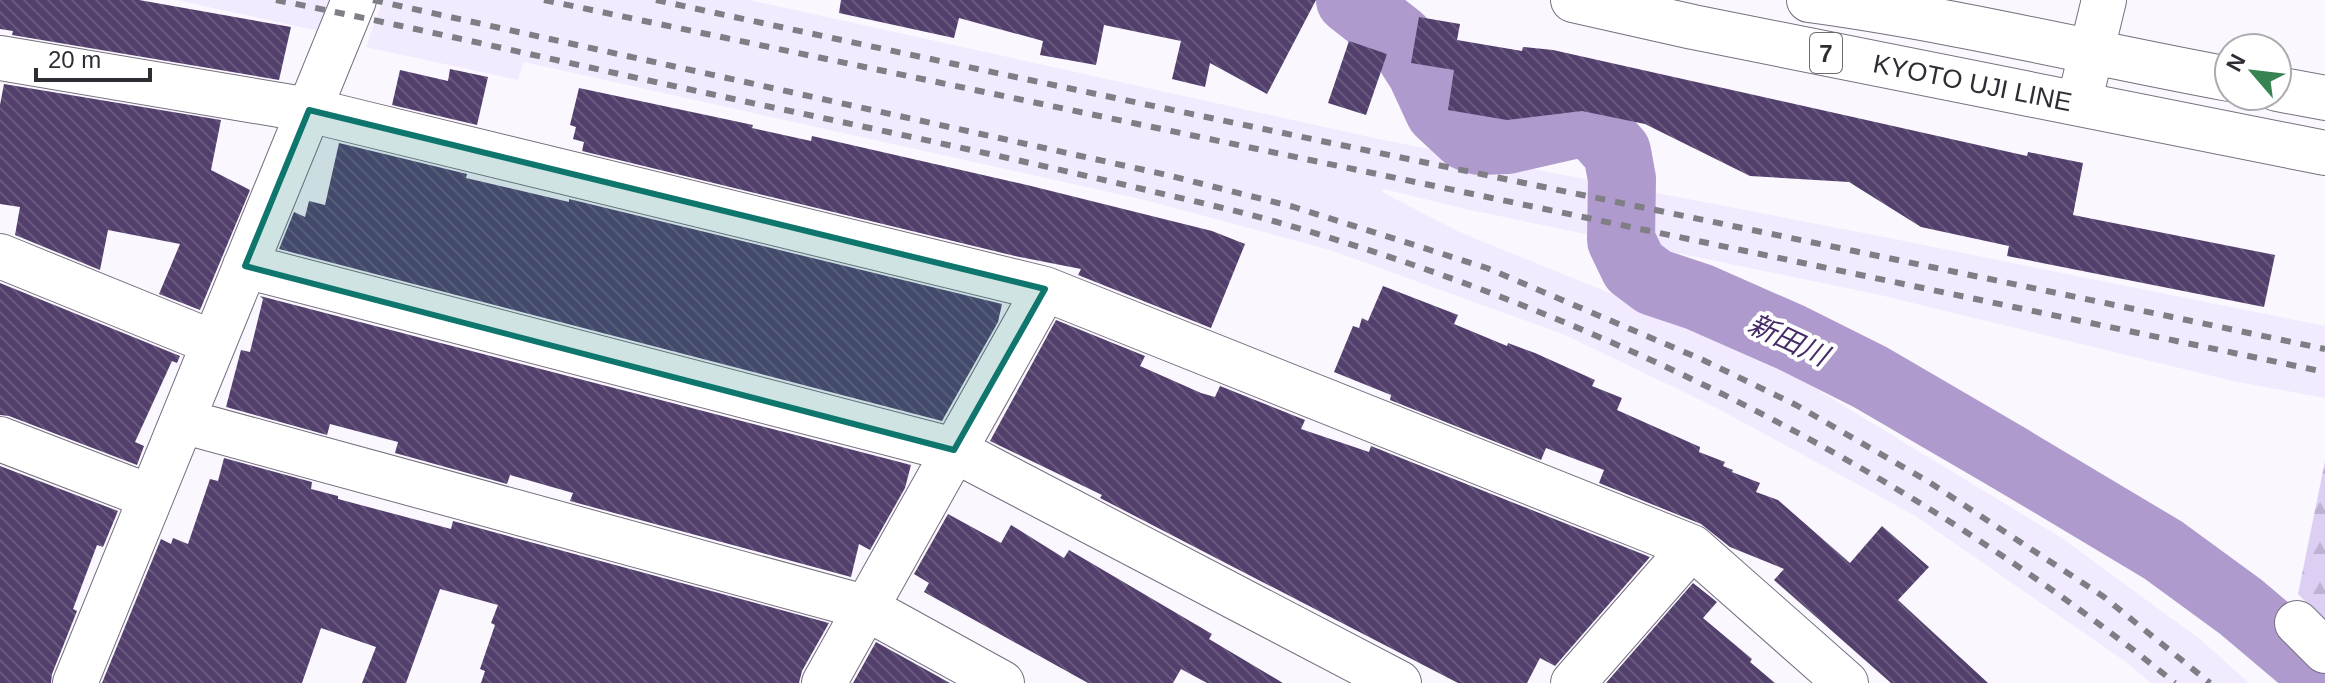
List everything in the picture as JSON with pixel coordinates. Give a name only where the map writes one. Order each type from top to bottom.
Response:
[{"type":"street","points":[[75,683],[354,0]]},
{"type":"street","name":"KYOTO UJI LINE","points":[[1573,0],[1693,13],[2079,103],[2325,153]]},
{"type":"street","name":"KYOTO UJI LINE","points":[[1809,0],[1966,25],[2213,76]]},
{"type":"street","points":[[2079,103],[2104,0]]},
{"type":"street","points":[[0,58],[309,110],[1045,289],[1692,547],[1846,683]]},
{"type":"street","points":[[2293,92],[2325,98]]},
{"type":"street","points":[[0,256],[214,343]]},
{"type":"street","points":[[245,266],[954,450],[1399,683]]},
{"type":"street","points":[[824,683],[1045,289]]},
{"type":"street","points":[[182,421],[864,607],[1002,683]]},
{"type":"street","points":[[0,439],[151,497]]},
{"type":"street","points":[[1573,683],[1692,547]]},
{"type":"highlighted area","points":[[309,110],[1045,289],[954,450],[245,266]]},
{"type":"shaded area","points":[[176,0],[339,0],[328,33]]},
{"type":"shaded area","points":[[383,0],[749,0],[1388,141],[2325,326],[2325,398],[2233,381],[1880,295],[1470,210],[1384,189],[1382,192],[1457,231],[1757,353],[2063,539],[2201,640],[2249,683],[2151,683],[2126,662],[1914,515],[1713,406],[1563,334],[1330,250],[1145,200],[524,62],[518,80],[366,47]]},
{"type":"green space","points":[[2325,461],[2325,621],[2298,594]]},
{"type":"building","points":[[0,0],[139,0],[291,27],[279,80],[12,35],[13,31],[0,29]]},
{"type":"building","points":[[841,0],[1316,0],[1267,94],[1210,63],[1205,87],[1172,79],[1181,41],[1104,25],[1096,65],[1040,55],[1043,41],[959,18],[954,38],[839,13]]},
{"type":"building","points":[[1419,17],[1460,24],[1457,40],[1522,51],[1523,47],[1553,50],[2027,156],[2028,152],[2083,163],[2073,215],[2275,255],[2264,307],[2007,256],[2009,246],[1921,227],[1849,182],[1750,176],[1645,124],[1582,111],[1507,120],[1448,110],[1454,70],[1411,63]]},
{"type":"building","points":[[1349,41],[1387,54],[1366,115],[1328,103]]},
{"type":"building","points":[[450,69],[488,77],[477,125],[392,105],[400,70],[448,81]]},
{"type":"building","points":[[4,84],[221,120],[211,170],[250,190],[200,310],[159,294],[180,244],[108,230],[100,270],[15,235],[20,207],[0,204],[0,105]]},
{"type":"building","points":[[579,88],[753,125],[752,128],[811,141],[812,136],[1027,185],[1212,231],[1245,244],[1211,328],[1078,275],[1081,269],[1015,256],[582,151],[584,142],[573,139],[576,127],[570,125]]},
{"type":"building","points":[[339,143],[467,174],[466,178],[569,202],[569,199],[1002,304],[998,322],[942,421],[279,249],[294,212],[305,217],[309,201],[325,205]]},
{"type":"building","points":[[0,283],[180,356],[177,363],[172,361],[135,442],[144,446],[137,465],[0,415]]},
{"type":"building","points":[[1383,286],[1458,315],[1454,324],[1507,346],[1508,343],[1535,353],[1595,380],[1592,386],[1622,398],[1617,410],[1700,447],[1699,452],[1725,462],[1723,466],[1732,472],[1760,483],[1756,492],[1778,500],[1850,563],[1882,526],[1929,567],[1898,600],[1988,683],[1891,683],[1774,580],[1784,569],[1730,547],[1701,524],[1599,483],[1604,470],[1546,448],[1541,460],[1390,400],[1391,395],[1334,372],[1353,326],[1359,328],[1362,318],[1368,321]]},
{"type":"building","points":[[260,296],[911,465],[905,488],[870,550],[859,544],[851,577],[570,501],[573,493],[510,475],[507,484],[395,453],[398,442],[330,424],[327,435],[226,407],[241,350],[250,352],[263,299]]},
{"type":"building","points":[[1056,320],[1145,356],[1140,366],[1201,393],[1215,397],[1220,386],[1305,420],[1301,429],[1369,452],[1371,446],[1650,557],[1555,666],[1540,658],[1527,683],[1458,683],[1100,498],[1102,495],[990,441]]},
{"type":"building","points":[[224,458],[312,482],[311,489],[338,496],[338,499],[451,529],[453,521],[829,623],[802,671],[799,683],[481,683],[485,671],[480,669],[495,625],[491,623],[498,605],[440,589],[406,683],[362,683],[376,647],[321,628],[302,683],[102,683],[161,539],[171,544],[173,538],[188,544],[210,479],[218,481]]},
{"type":"building","points":[[0,466],[118,511],[103,547],[97,545],[73,609],[77,611],[51,683],[0,683]]},
{"type":"building","points":[[948,514],[1001,543],[1011,525],[1064,558],[1069,550],[1212,634],[1209,639],[1283,683],[1207,683],[1181,669],[1173,683],[1088,683],[924,592],[929,583],[914,574]]},
{"type":"building","points":[[1693,583],[1717,602],[1703,618],[1752,659],[1750,662],[1775,683],[1606,683]]},
{"type":"building","points":[[876,642],[950,683],[853,683]]},
{"type":"waterway","name":"新田川","points":[[1350,0],[1400,39],[1421,72],[1439,111],[1467,137],[1479,141],[1507,140],[1581,123],[1598,131],[1617,152],[1622,179],[1621,240],[1634,267],[1654,282],[1699,297],[1790,337],[1870,377],[2009,458],[2163,550],[2241,607],[2325,678]]},
{"type":"railway","points":[[276,0],[1091,177],[1260,217],[1398,260],[1517,303],[1635,353],[1749,408],[1861,468],[1969,534],[2074,606],[2175,683]]},
{"type":"railway","points":[[373,0],[1167,175],[1294,207],[1487,268],[1703,360],[1796,405],[1929,482],[2104,597],[2210,683]]},
{"type":"railway","points":[[544,0],[2325,372]]},
{"type":"railway","points":[[656,0],[2325,349]]}]
